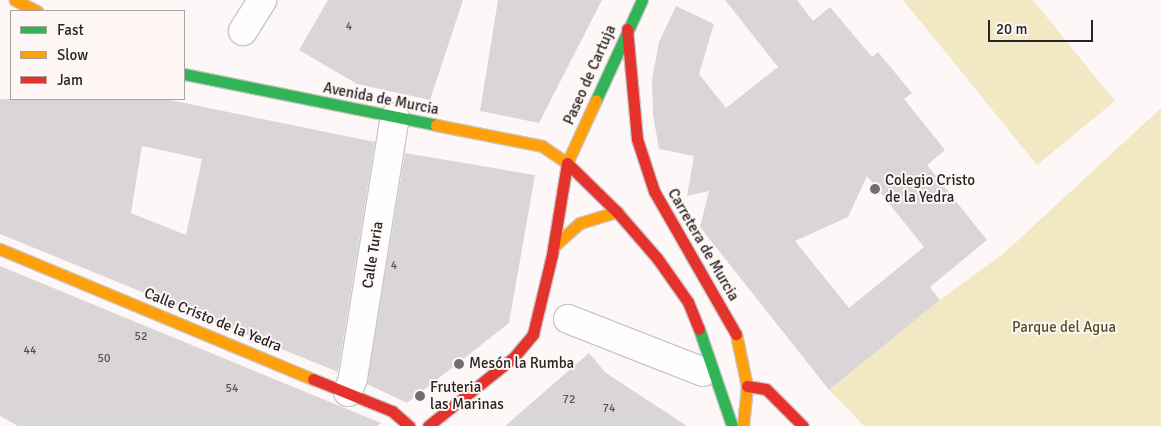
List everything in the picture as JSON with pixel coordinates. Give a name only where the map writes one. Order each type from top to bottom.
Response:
[{"type":"main road","points":[[14,0],[35,10]]},
{"type":"main road","name":"Paseo de Cartuja","points":[[428,426],[514,357],[533,334],[553,247],[567,163],[627,29],[642,0]]},
{"type":"main road","name":"Carretera de Murcia","points":[[627,29],[637,139],[654,191],[736,335],[747,386],[743,426]]},
{"type":"main road","name":"Avenida de Murcia","points":[[185,74],[542,146],[567,163]]},
{"type":"main road","points":[[567,163],[618,212],[657,258],[688,302],[713,363],[732,426]]},
{"type":"main road","points":[[553,247],[580,223],[618,212]]},
{"type":"main road","name":"Calle Cristo de la Yedra","points":[[0,249],[392,411],[409,426]]},
{"type":"main road","points":[[688,302],[708,317]]},
{"type":"main road","points":[[725,348],[747,386],[766,389],[803,426]]},
{"type":"street","points":[[243,32],[262,0]]},
{"type":"street","name":"Calle Turia","points":[[348,392],[353,378],[395,117]]},
{"type":"street","points":[[568,318],[703,372]]},
{"type":"green space","points":[[903,0],[1033,0],[1115,101],[1037,165]]},
{"type":"green space","name":"Parque del Agua","points":[[1161,108],[1161,426],[864,426],[829,390],[940,300],[1003,254]]},
{"type":"building","points":[[328,0],[463,0],[430,100],[357,84],[299,50]]},
{"type":"building","points":[[498,0],[602,0],[539,123],[480,111]]},
{"type":"building","points":[[725,0],[797,0],[813,21],[830,7],[872,57],[878,52],[912,93],[904,99],[945,150],[927,165],[987,240],[930,287],[940,300],[829,390],[700,227],[709,191],[687,196],[694,156],[659,149],[653,115],[652,79],[659,42],[676,6],[714,24],[699,74],[726,108],[778,67]],"holes":[[[867,176],[924,247],[849,308],[795,241],[848,217]]]},
{"type":"building","points":[[0,99],[170,100],[375,142],[338,372],[0,234]],"holes":[[[142,146],[202,159],[186,235],[131,213]]]},
{"type":"building","points":[[405,153],[535,175],[509,323],[407,403],[367,384]]},
{"type":"building","points":[[0,266],[381,423],[377,426],[18,426],[0,416]]},
{"type":"building","points":[[589,353],[606,373],[687,426],[505,426]]},
{"type":"traffic: fast","points":[[596,100],[642,0]]},
{"type":"traffic: fast","points":[[185,74],[436,125]]},
{"type":"traffic: fast","points":[[699,329],[732,426]]},
{"type":"traffic: slow","points":[[15,0],[35,10]]},
{"type":"traffic: slow","points":[[436,125],[542,146],[567,163],[596,100]]},
{"type":"traffic: slow","points":[[553,247],[580,223],[617,212]]},
{"type":"traffic: slow","points":[[0,249],[313,379]]},
{"type":"traffic: slow","points":[[736,334],[747,386],[743,426]]},
{"type":"traffic: jam","points":[[627,29],[637,139],[654,191],[736,334]]},
{"type":"traffic: jam","points":[[567,163],[617,212],[657,258],[688,302],[699,329]]},
{"type":"traffic: jam","points":[[428,426],[514,357],[533,334],[552,255],[567,163]]},
{"type":"traffic: jam","points":[[313,379],[392,411],[409,426]]},
{"type":"traffic: jam","points":[[747,386],[766,389],[803,426]]},
{"type":"place","name":"Colegio Cristo de la Yedra","points":[[875,189]]},
{"type":"place","name":"Mesón la Rumba","points":[[459,364]]},
{"type":"place","name":"Fruteria las Marinas","points":[[420,396]]}]
